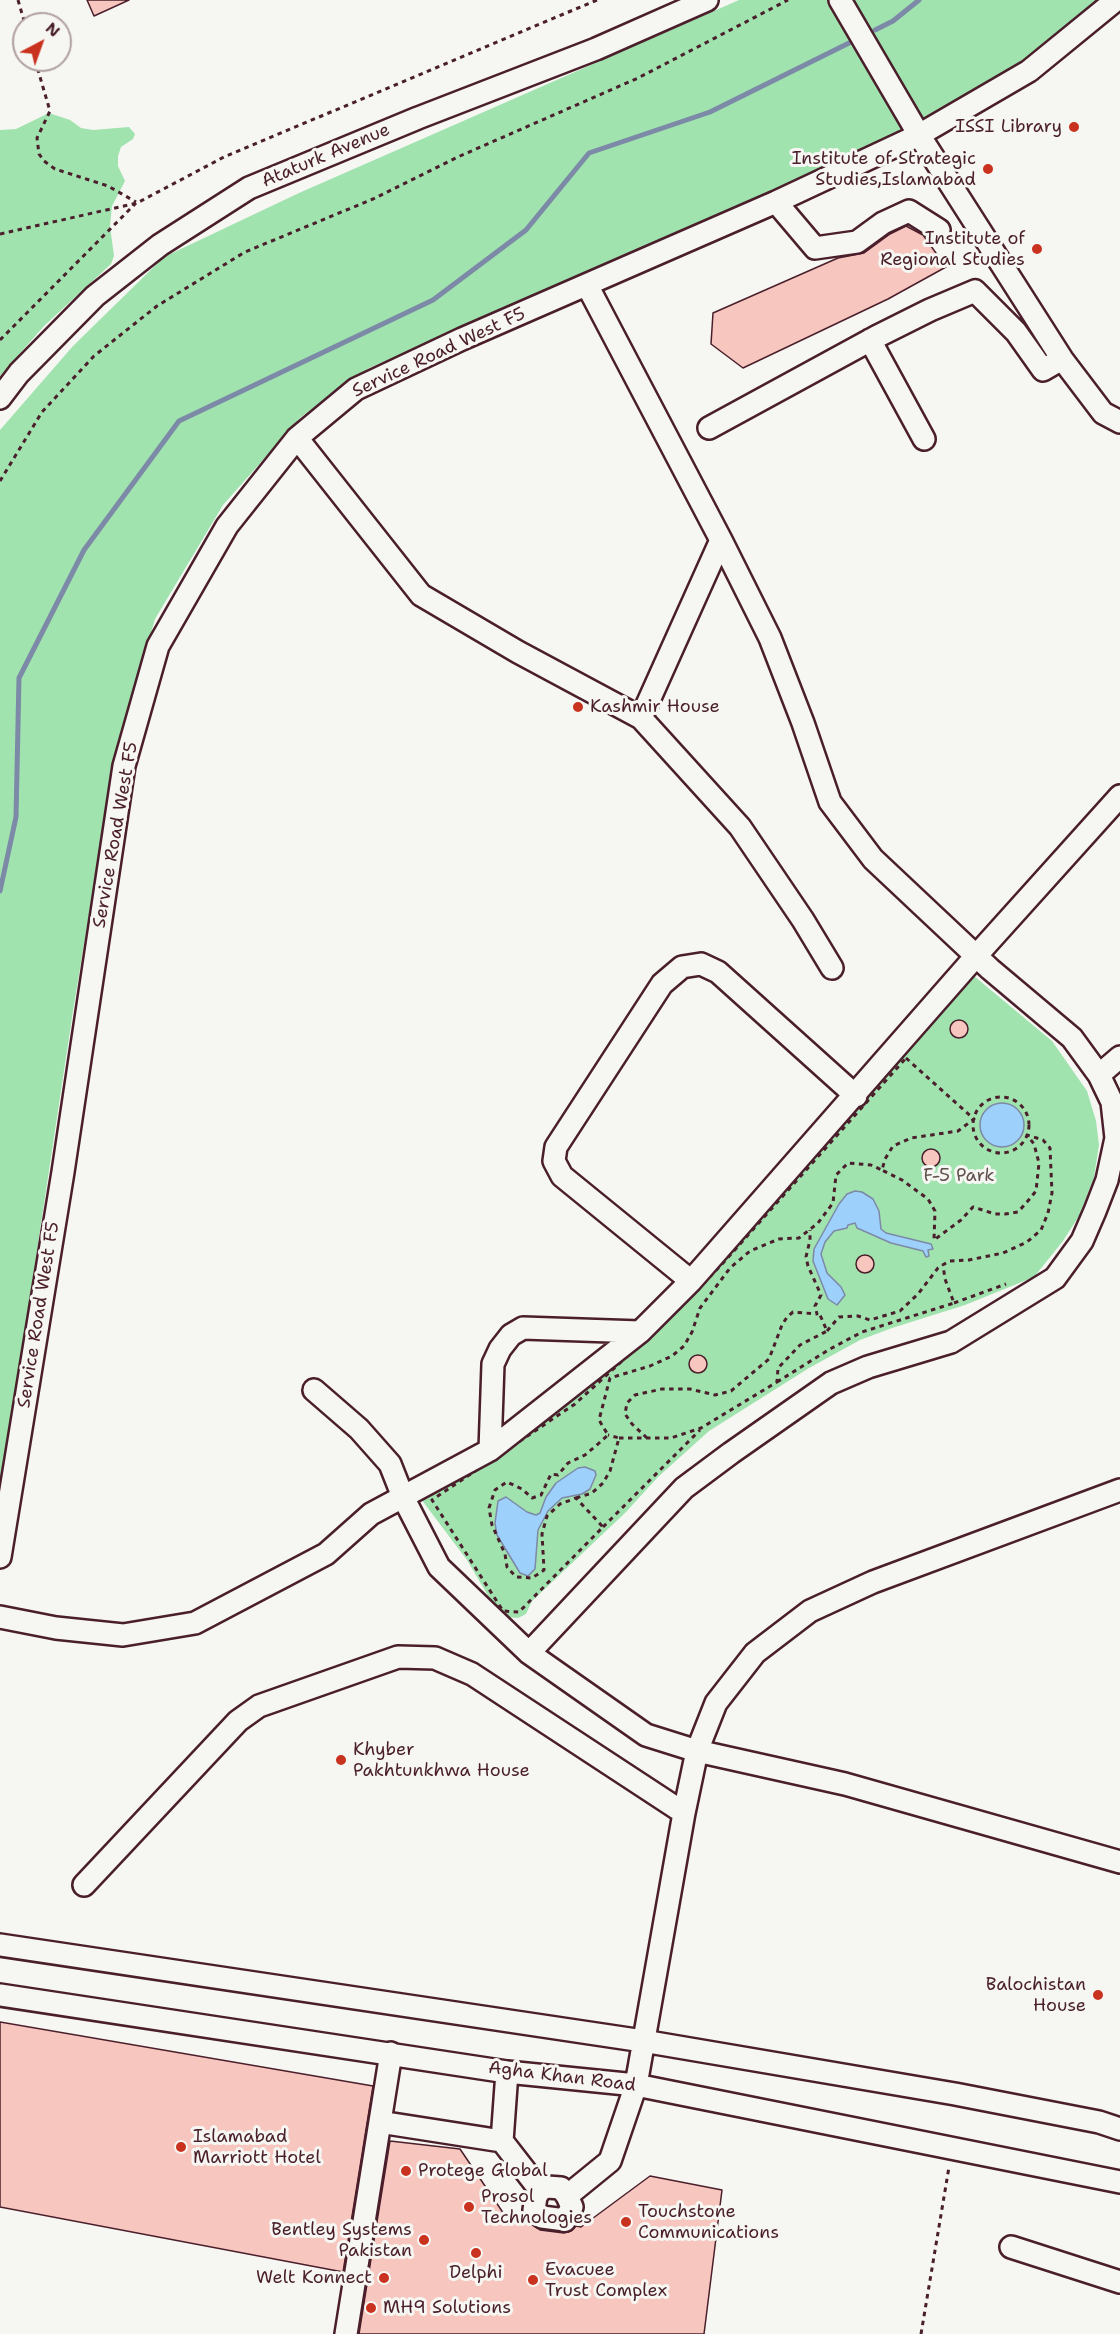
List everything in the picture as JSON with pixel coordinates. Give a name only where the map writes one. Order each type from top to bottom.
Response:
[{"type":"street","name":"Ataturk Avenue","points":[[0,398],[19,374],[95,296],[160,244],[249,188],[418,118],[596,49],[707,0]]},
{"type":"street","points":[[840,0],[919,135],[1062,359],[1103,413],[1120,422]]},
{"type":"street","name":"Service Road West F5","points":[[0,1557],[63,1172],[124,766],[158,646],[227,525],[297,438],[356,389],[462,339],[776,202],[919,135],[1029,71],[1116,0]]},
{"type":"street","points":[[776,202],[815,248],[857,242],[883,223],[909,212],[939,230]]},
{"type":"street","points":[[530,1653],[684,1488],[731,1453],[831,1383],[868,1367],[951,1342],[1055,1278],[1082,1241],[1107,1180],[1116,1138],[1112,1102],[1099,1075],[1072,1038],[976,956],[873,859],[830,802],[770,638],[587,285]]},
{"type":"street","points":[[709,428],[870,340],[930,310],[975,291],[1016,332],[1043,370],[1062,359]]},
{"type":"street","points":[[870,340],[924,440]]},
{"type":"street","points":[[297,438],[421,595],[518,652],[641,718],[740,827],[803,920],[832,968]]},
{"type":"street","points":[[641,718],[721,540]]},
{"type":"street","points":[[0,1617],[56,1628],[123,1635],[195,1623],[326,1554],[371,1514],[490,1450],[640,1332],[692,1281],[976,956],[1120,796]]},
{"type":"street","points":[[692,1281],[562,1176],[554,1161],[556,1147],[662,984],[682,967],[701,964],[718,972],[856,1096]]},
{"type":"street","points":[[1099,1075],[1120,1057]]},
{"type":"street","points":[[490,1450],[493,1364],[500,1349],[511,1335],[523,1329],[640,1332]]},
{"type":"street","points":[[314,1390],[359,1429],[390,1464],[403,1497],[439,1567],[530,1653],[646,1735],[697,1751],[845,1784],[1120,1862]]},
{"type":"street","points":[[507,2072],[502,2141],[540,2190],[536,2197],[534,2210],[542,2217],[565,2220],[572,2207],[567,2196],[610,2161],[636,2085],[684,1813],[697,1751],[716,1703],[755,1653],[810,1611],[873,1582],[1120,1490]]},
{"type":"street","points":[[84,1885],[238,1722],[259,1706],[398,1657],[435,1658],[472,1674],[684,1813]]},
{"type":"street","points":[[0,1945],[643,2041],[955,2094],[1098,2122],[1120,2129]]},
{"type":"street","name":"Agha Khan Road","points":[[0,1995],[507,2072],[636,2085],[1120,2182]]},
{"type":"street","points":[[346,2334],[391,2053]]},
{"type":"street","points":[[380,2122],[502,2141]]},
{"type":"street","points":[[1011,2247],[1120,2282]]},
{"type":"path","points":[[0,234],[137,202],[224,157],[597,0]]},
{"type":"path","points":[[0,481],[42,412],[94,356],[157,306],[235,258],[373,199],[460,156],[639,78],[788,0]]},
{"type":"path","points":[[39,72],[50,111],[37,138],[39,154],[44,161],[55,169],[108,186],[137,202]]},
{"type":"path","points":[[0,340],[137,202]]},
{"type":"path","points":[[701,1428],[519,1612],[502,1611],[432,1500],[574,1404],[680,1308],[906,1058],[974,1119]]},
{"type":"path","points":[[1009,1098],[1018,1102],[1028,1117],[1027,1135],[1016,1149],[998,1153],[981,1145],[974,1128],[977,1110],[991,1099],[1009,1098]]},
{"type":"path","points":[[882,1170],[885,1159],[893,1146],[911,1138],[958,1131],[974,1119]]},
{"type":"path","points":[[608,1435],[600,1420],[610,1378],[650,1366],[672,1356],[684,1346],[692,1332],[700,1308],[730,1268],[750,1251],[779,1239],[799,1238],[818,1224],[833,1203],[836,1175],[848,1163],[871,1165],[902,1180],[928,1199],[935,1211],[934,1240],[962,1220],[973,1207],[995,1214],[1005,1214],[1018,1212],[1023,1207],[1036,1191],[1038,1163],[1034,1144],[1027,1135]]},
{"type":"path","points":[[777,1383],[778,1368],[800,1345],[827,1331],[839,1317],[858,1316],[870,1320],[900,1311],[949,1261],[969,1260],[1003,1253],[1027,1242],[1041,1230],[1048,1213],[1052,1193],[1050,1148],[1043,1140],[1027,1135]]},
{"type":"path","points":[[810,1230],[806,1257],[821,1295],[814,1306],[827,1331]]},
{"type":"path","points":[[943,1265],[945,1280],[954,1303]]},
{"type":"path","points":[[608,1435],[671,1438],[701,1428],[862,1332],[954,1303],[1016,1280]]},
{"type":"path","points":[[647,1438],[625,1414],[627,1403],[635,1395],[662,1389],[690,1389],[715,1395],[731,1391],[769,1359],[787,1317],[793,1312],[817,1314]]},
{"type":"path","points":[[608,1435],[585,1455],[567,1463],[558,1475],[551,1474],[540,1494],[532,1498],[522,1489],[507,1482],[495,1490],[489,1508],[492,1525],[505,1554],[507,1567],[516,1576],[532,1578],[544,1570],[542,1534],[547,1516],[560,1503],[592,1493],[603,1484],[610,1471],[619,1437]]},
{"type":"path","points":[[576,1498],[603,1527]]},
{"type":"path","points":[[921,2334],[952,2147]]},
{"type":"green space","points":[[739,0],[1105,0],[1014,74],[932,126],[369,368],[301,417],[223,505],[155,619],[114,761],[73,1011],[0,1496],[0,430],[73,346],[164,257],[299,193]]},
{"type":"green space","points":[[49,113],[70,120],[81,128],[93,130],[129,127],[135,134],[133,139],[121,147],[118,156],[118,166],[125,181],[112,206],[110,226],[114,256],[111,264],[44,326],[0,376],[0,130],[16,129]]},
{"type":"green space","name":"F-5 Park","points":[[974,976],[1052,1041],[1087,1091],[1096,1121],[1099,1145],[1094,1177],[1079,1216],[1063,1241],[1034,1277],[965,1305],[860,1340],[809,1368],[709,1431],[658,1477],[625,1513],[532,1601],[526,1614],[518,1618],[505,1617],[496,1609],[467,1560],[421,1499],[557,1410],[668,1314],[749,1231]]},
{"type":"water","points":[[1002,1103],[1017,1110],[1024,1125],[1017,1140],[1002,1147],[987,1140],[980,1125],[987,1110]]},
{"type":"water","points":[[855,1191],[862,1192],[873,1199],[879,1211],[881,1229],[886,1233],[931,1244],[933,1249],[928,1250],[929,1256],[926,1257],[923,1251],[891,1243],[857,1228],[855,1223],[848,1225],[847,1228],[834,1231],[825,1242],[821,1254],[827,1273],[841,1287],[845,1295],[837,1305],[828,1299],[813,1261],[814,1249],[839,1204],[847,1194]]},
{"type":"water","points":[[585,1467],[595,1471],[596,1475],[590,1489],[582,1494],[562,1498],[548,1511],[538,1530],[535,1569],[528,1576],[520,1573],[497,1535],[495,1523],[498,1501],[506,1497],[527,1512],[536,1515],[540,1513],[546,1497],[556,1483],[578,1468]]},
{"type":"building","points":[[87,0],[129,0],[94,16]]},
{"type":"building","points":[[906,226],[923,235],[946,267],[888,299],[743,368],[711,344],[713,313],[838,258],[864,253],[890,234]]},
{"type":"building","points":[[955,1020],[963,1020],[968,1025],[966,1036],[955,1038],[950,1033],[950,1025]]},
{"type":"building","points":[[931,1149],[937,1152],[940,1158],[937,1164],[931,1167],[925,1164],[922,1158],[925,1152]]},
{"type":"building","points":[[861,1255],[869,1255],[874,1260],[872,1271],[861,1273],[856,1268],[856,1260]]},
{"type":"building","points":[[698,1355],[704,1358],[707,1364],[704,1370],[698,1373],[692,1370],[689,1364],[692,1358]]},
{"type":"building","name":"Islamabad Marriott Hotel","points":[[0,2022],[373,2086],[343,2272],[0,2207]]},
{"type":"building","name":"Evacuee Trust Complex","points":[[390,2141],[460,2149],[506,2217],[526,2220],[540,2230],[564,2233],[576,2226],[581,2227],[650,2176],[722,2190],[704,2334],[359,2334]]},
{"type":"waterway","points":[[875,30],[893,21],[919,0]]},
{"type":"waterway","points":[[0,891],[16,817],[19,678],[84,550],[179,421],[433,300],[526,230],[589,153],[710,112],[849,43]]},
{"type":"place","name":"ISSI Library","points":[[1074,127]]},
{"type":"place","name":"Institute of Strategic Studies,Islamabad","points":[[988,169]]},
{"type":"place","name":"Institute of Regional Studies","points":[[1037,249]]},
{"type":"place","name":"Kashmir House","points":[[578,707]]},
{"type":"place","name":"Khyber Pakhtunkhwa House","points":[[341,1760]]},
{"type":"place","name":"Balochistan House","points":[[1098,1995]]},
{"type":"place","name":"Islamabad Marriott Hotel","points":[[181,2147]]},
{"type":"place","name":"Protege Global","points":[[406,2171]]},
{"type":"place","name":"Prosol Technologies","points":[[469,2207]]},
{"type":"place","name":"Touchstone Communications","points":[[626,2222]]},
{"type":"place","name":"Bentley Systems Pakistan","points":[[424,2240]]},
{"type":"place","name":"Delphi","points":[[476,2253]]},
{"type":"place","name":"Welt Konnect","points":[[384,2278]]},
{"type":"place","name":"Evacuee Trust Complex","points":[[533,2280]]},
{"type":"place","name":"MH9 Solutions","points":[[371,2308]]}]
